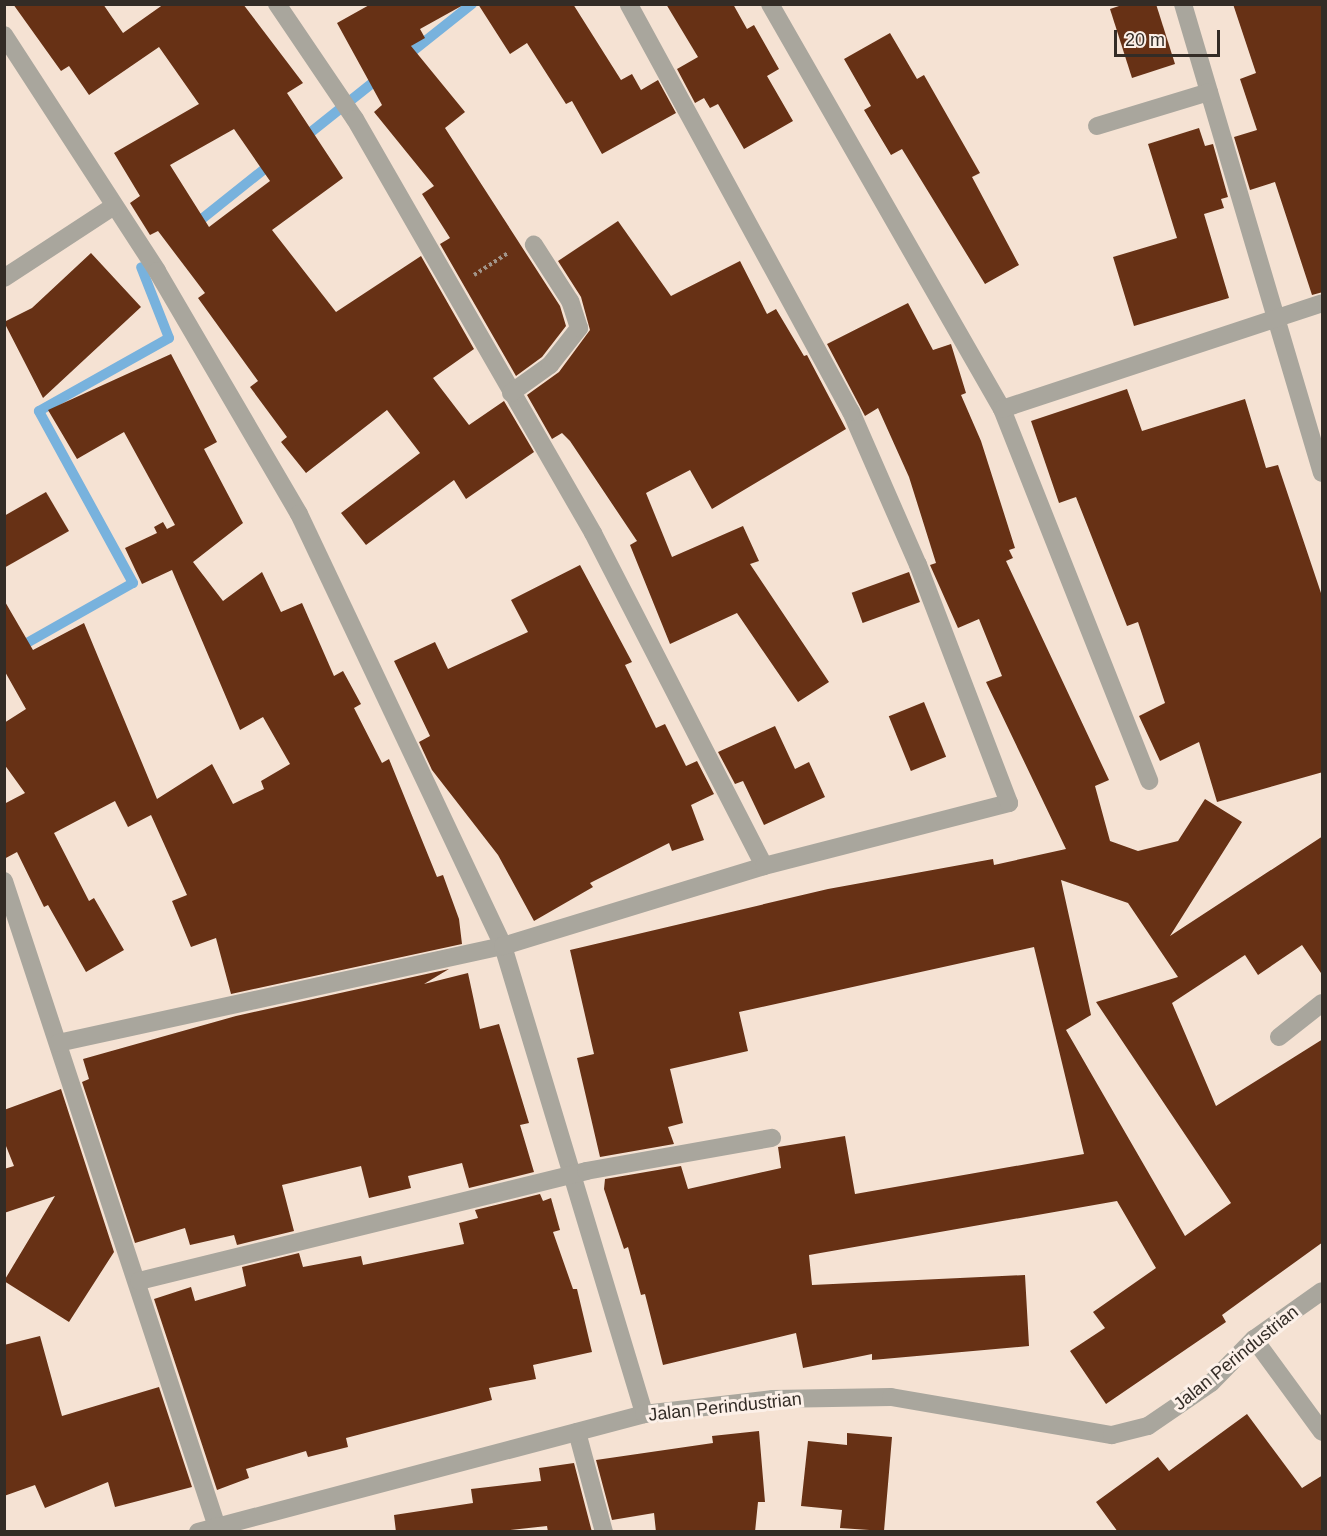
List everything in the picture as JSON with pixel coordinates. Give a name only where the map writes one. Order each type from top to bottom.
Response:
[{"type":"street","points":[[277,4],[355,119],[451,290],[593,533],[764,866]]},
{"type":"street","points":[[58,1043],[502,946],[764,866],[1010,799],[918,566],[851,412],[629,4]]},
{"type":"street","points":[[770,4],[1002,409],[1149,781]]},
{"type":"street","points":[[1183,4],[1323,473]]},
{"type":"street","points":[[4,35],[114,206],[299,514],[502,946],[574,1176],[644,1414]]},
{"type":"street","points":[[1097,126],[1209,92]]},
{"type":"street","points":[[4,278],[114,206]]},
{"type":"street","points":[[511,393],[550,365],[579,328],[570,301],[534,245]]},
{"type":"street","points":[[1002,409],[1323,303]]},
{"type":"street","points":[[4,881],[139,1281],[217,1527]]},
{"type":"street","points":[[1279,1037],[1323,1003]]},
{"type":"street","points":[[139,1281],[676,1152],[772,1138]]},
{"type":"street","name":"Jalan Perindustrian","points":[[198,1532],[644,1414],[773,1399],[891,1397],[1112,1435],[1157,1420],[1210,1383],[1254,1339],[1323,1291]]},
{"type":"street","points":[[1254,1339],[1323,1432]]},
{"type":"street","points":[[577,1432],[604,1532]]},
{"type":"path","points":[[451,290],[510,251],[534,245]]},
{"type":"building","points":[[13,4],[103,4],[123,33],[164,4],[243,4],[303,83],[287,93],[343,178],[272,230],[336,312],[421,256],[474,349],[433,378],[469,425],[504,401],[534,452],[466,499],[454,480],[366,545],[341,513],[420,453],[387,410],[306,473],[281,442],[287,437],[250,387],[258,381],[198,298],[205,293],[158,231],[150,235],[130,203],[140,196],[114,153],[199,104],[159,47],[89,95],[69,66],[61,71]],"holes":[[[234,129],[270,181],[209,227],[170,165]]]},
{"type":"building","points":[[371,4],[465,4],[420,29],[425,38],[411,46],[465,112],[445,128],[560,306],[566,326],[542,357],[516,376],[440,244],[450,238],[422,194],[434,186],[374,112],[382,105],[337,23]]},
{"type":"building","points":[[478,4],[573,4],[621,80],[632,74],[641,90],[658,80],[676,113],[602,154],[572,101],[566,104],[527,43],[510,54]]},
{"type":"building","points":[[666,4],[733,4],[747,29],[754,25],[779,69],[767,76],[793,121],[744,149],[718,104],[710,108],[704,98],[695,103],[677,69],[698,57]]},
{"type":"building","points":[[1125,4],[1156,4],[1175,64],[1132,78],[1110,9]]},
{"type":"building","points":[[1233,4],[1323,4],[1323,292],[1312,295],[1275,182],[1250,190],[1234,137],[1257,130],[1240,79],[1256,73]]},
{"type":"building","points":[[890,33],[917,79],[924,75],[980,173],[972,177],[1019,265],[985,284],[902,149],[891,155],[864,110],[871,106],[844,59]]},
{"type":"building","points":[[1199,128],[1205,146],[1213,144],[1228,197],[1221,199],[1224,208],[1204,214],[1229,298],[1134,326],[1113,257],[1177,238],[1148,144]]},
{"type":"building","points":[[618,221],[671,296],[740,261],[767,314],[776,309],[804,356],[807,355],[846,429],[712,509],[690,470],[646,493],[672,557],[743,526],[759,561],[750,564],[829,682],[798,702],[737,613],[670,644],[630,545],[637,541],[570,441],[562,433],[552,439],[527,395],[559,372],[590,330],[581,297],[558,261]]},
{"type":"building","points":[[91,253],[141,307],[43,398],[4,322],[32,308]]},
{"type":"building","points":[[908,303],[933,350],[951,344],[966,393],[961,395],[981,441],[1015,548],[1009,550],[1013,558],[1006,561],[1109,780],[1095,786],[1110,841],[1138,851],[1178,841],[1205,799],[1242,822],[1170,936],[1323,836],[1323,976],[1302,945],[1258,975],[1245,955],[1172,1003],[1216,1106],[1323,1039],[1323,1242],[1222,1315],[1226,1322],[1106,1404],[1070,1351],[1105,1328],[1093,1312],[1156,1268],[1117,1201],[809,1255],[812,1285],[1025,1275],[1029,1346],[872,1360],[872,1354],[803,1368],[796,1333],[663,1365],[645,1294],[641,1295],[628,1247],[624,1249],[604,1189],[605,1179],[681,1166],[688,1189],[781,1168],[778,1147],[845,1136],[855,1194],[1084,1154],[1034,947],[739,1012],[748,1051],[670,1069],[683,1123],[668,1127],[674,1144],[600,1157],[577,1058],[594,1054],[570,950],[828,889],[993,859],[994,865],[1066,849],[986,682],[1002,676],[979,619],[958,628],[930,565],[936,563],[909,477],[878,408],[865,416],[827,344]],"holes":[[[1061,880],[1128,903],[1178,977],[1096,1002],[1231,1203],[1185,1236],[1066,1030],[1091,1015]]]},
{"type":"building","points":[[171,354],[217,442],[204,449],[243,523],[193,562],[223,601],[262,572],[281,612],[302,603],[334,676],[343,671],[361,704],[354,708],[382,763],[389,759],[437,877],[443,875],[459,919],[462,944],[231,994],[216,938],[191,947],[172,901],[187,895],[151,815],[128,827],[115,801],[54,833],[89,901],[94,898],[124,950],[86,972],[48,905],[44,907],[17,852],[4,859],[4,804],[25,793],[4,764],[4,723],[26,709],[4,670],[4,600],[33,650],[84,623],[157,799],[212,764],[233,804],[264,789],[261,781],[290,764],[263,717],[240,730],[172,570],[142,584],[125,548],[157,533],[154,527],[163,522],[167,529],[175,525],[124,432],[77,459],[48,410]]},
{"type":"building","points":[[1127,389],[1142,431],[1245,399],[1266,468],[1278,465],[1323,599],[1323,772],[1217,802],[1199,742],[1160,761],[1139,716],[1165,703],[1138,622],[1127,626],[1076,497],[1059,503],[1031,421]]},
{"type":"building","points":[[46,492],[69,531],[4,568],[4,516]]},
{"type":"building","points":[[580,565],[632,662],[625,665],[656,728],[665,724],[686,766],[697,761],[714,794],[691,805],[704,840],[672,851],[669,843],[590,883],[593,887],[534,921],[498,855],[432,770],[419,742],[430,736],[394,661],[435,642],[448,669],[528,632],[511,600]]},
{"type":"building","points":[[909,572],[920,602],[863,623],[852,593]]},
{"type":"building","points":[[924,702],[946,757],[911,771],[889,716]]},
{"type":"building","points":[[775,726],[795,769],[809,762],[825,797],[764,825],[743,781],[735,784],[718,752]]},
{"type":"building","points":[[449,969],[424,984],[468,973],[480,1029],[499,1024],[529,1123],[520,1125],[534,1172],[469,1188],[462,1163],[408,1176],[411,1188],[369,1198],[361,1166],[282,1185],[294,1231],[237,1245],[234,1235],[190,1245],[185,1228],[135,1243],[82,1082],[89,1079],[83,1059],[236,1016]]},
{"type":"building","points":[[61,1089],[114,1252],[69,1322],[4,1281],[55,1196],[4,1213],[4,1169],[14,1166],[4,1141],[4,1110]]},
{"type":"building","points":[[540,1194],[543,1201],[551,1198],[560,1230],[553,1232],[573,1289],[577,1289],[592,1352],[533,1365],[536,1379],[489,1388],[492,1400],[346,1438],[348,1447],[308,1457],[306,1451],[246,1469],[249,1478],[217,1490],[154,1299],[191,1287],[195,1301],[246,1286],[242,1267],[299,1253],[303,1267],[361,1256],[363,1265],[464,1244],[459,1223],[478,1218],[475,1210]]},
{"type":"building","points":[[40,1336],[62,1416],[159,1387],[192,1487],[115,1507],[108,1482],[45,1508],[35,1485],[4,1496],[4,1345]]},
{"type":"building","points":[[1247,1414],[1302,1488],[1323,1475],[1323,1532],[1118,1532],[1096,1502],[1158,1457],[1169,1471]]},
{"type":"building","points":[[759,1431],[765,1502],[758,1502],[755,1532],[656,1532],[654,1513],[612,1520],[596,1460],[713,1443],[712,1436]]},
{"type":"building","points":[[847,1433],[892,1437],[884,1531],[840,1528],[842,1510],[801,1506],[808,1441],[847,1445]]},
{"type":"building","points":[[574,1463],[592,1532],[548,1532],[547,1526],[493,1532],[396,1532],[394,1515],[473,1503],[471,1489],[541,1481],[539,1468]]},
{"type":"waterway","points":[[404,58],[472,4]]},
{"type":"waterway","points":[[301,140],[380,77]]},
{"type":"waterway","points":[[193,226],[272,163]]},
{"type":"waterway","points":[[18,648],[133,583],[39,411],[169,338],[141,267]]}]
